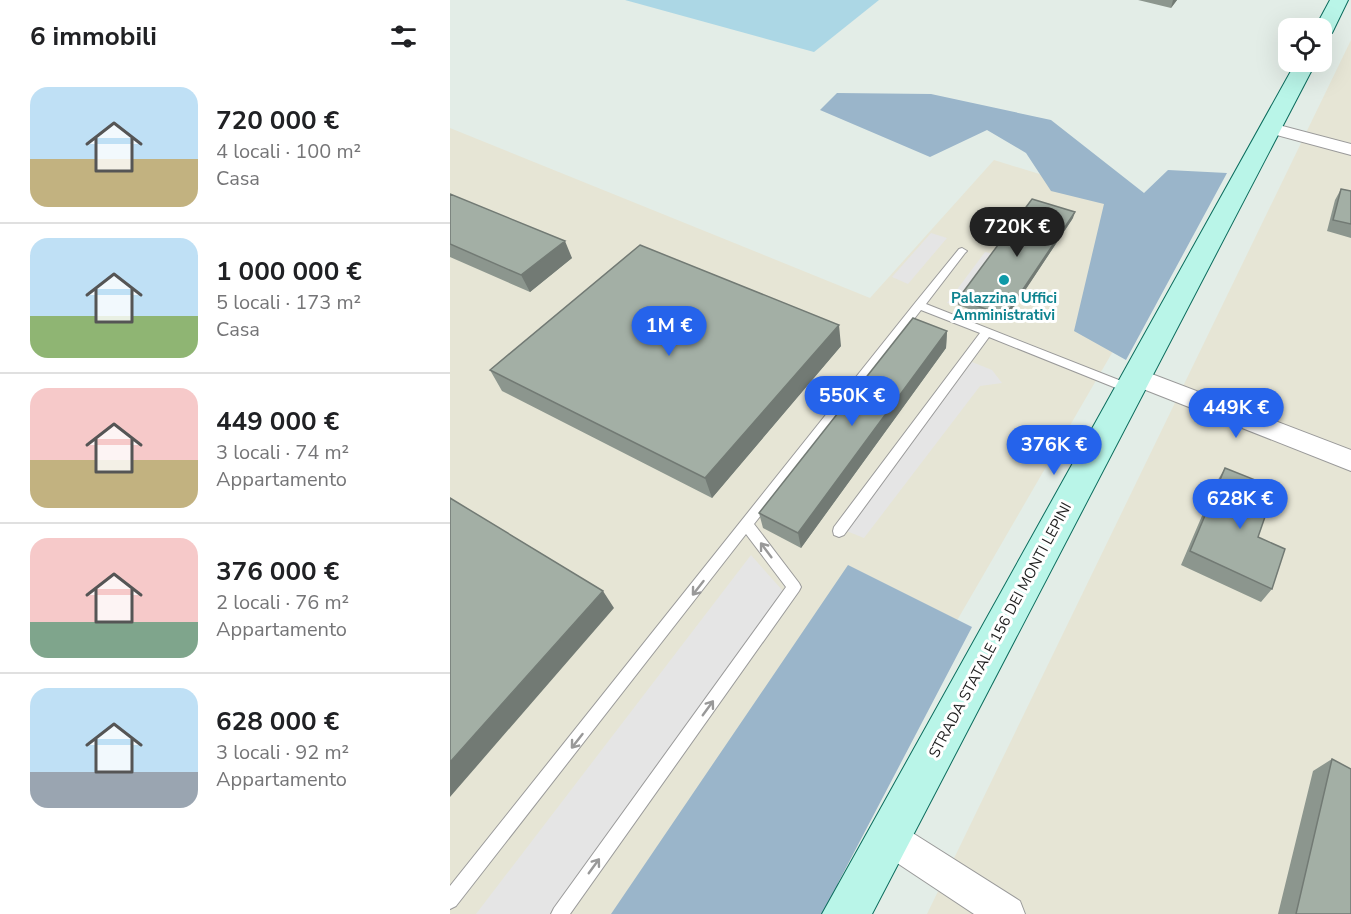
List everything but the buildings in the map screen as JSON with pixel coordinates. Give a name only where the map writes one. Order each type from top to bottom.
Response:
[{"type":"main road","points":[[1330,18],[1340,0]]},
{"type":"main road","name":"STRADA STATALE 156 DEI MONTI LEPINI","points":[[846,914],[1301,72]]},
{"type":"street","points":[[1270,128],[1351,150]]},
{"type":"street","points":[[1133,383],[1351,461]]},
{"type":"street","points":[[888,837],[1007,914]]},
{"type":"lane","points":[[450,900],[962,250]]},
{"type":"lane","points":[[919,305],[987,332],[1133,383]]},
{"type":"lane","points":[[839,531],[987,332]]},
{"type":"lane","points":[[560,914],[794,587],[747,525]]},
{"type":"shaded area","points":[[625,0],[879,0],[814,52]]},
{"type":"shaded area","points":[[1351,40],[1351,914],[927,914]]},
{"type":"shaded area","points":[[837,93],[931,94],[1051,120],[1144,193],[1168,170],[1227,173],[1126,360],[1074,331],[1104,204],[1051,191],[1026,153],[987,130],[930,157],[820,110]]},
{"type":"shaded area","points":[[450,128],[870,298],[994,160],[1189,220],[787,914],[450,914]]},
{"type":"shaded area","points":[[931,233],[947,238],[908,284],[892,277]]},
{"type":"shaded area","points":[[985,252],[995,254],[958,305],[947,303]]},
{"type":"shaded area","points":[[972,362],[992,370],[1002,383],[980,386],[864,538],[844,530]]},
{"type":"shaded area","points":[[751,555],[791,600],[553,914],[476,914]]},
{"type":"shaded area","points":[[848,565],[972,627],[838,883],[866,914],[611,914]]},
{"type":"place","name":"Palazzina Uffici Amministrativi","points":[[1004,280]]}]
